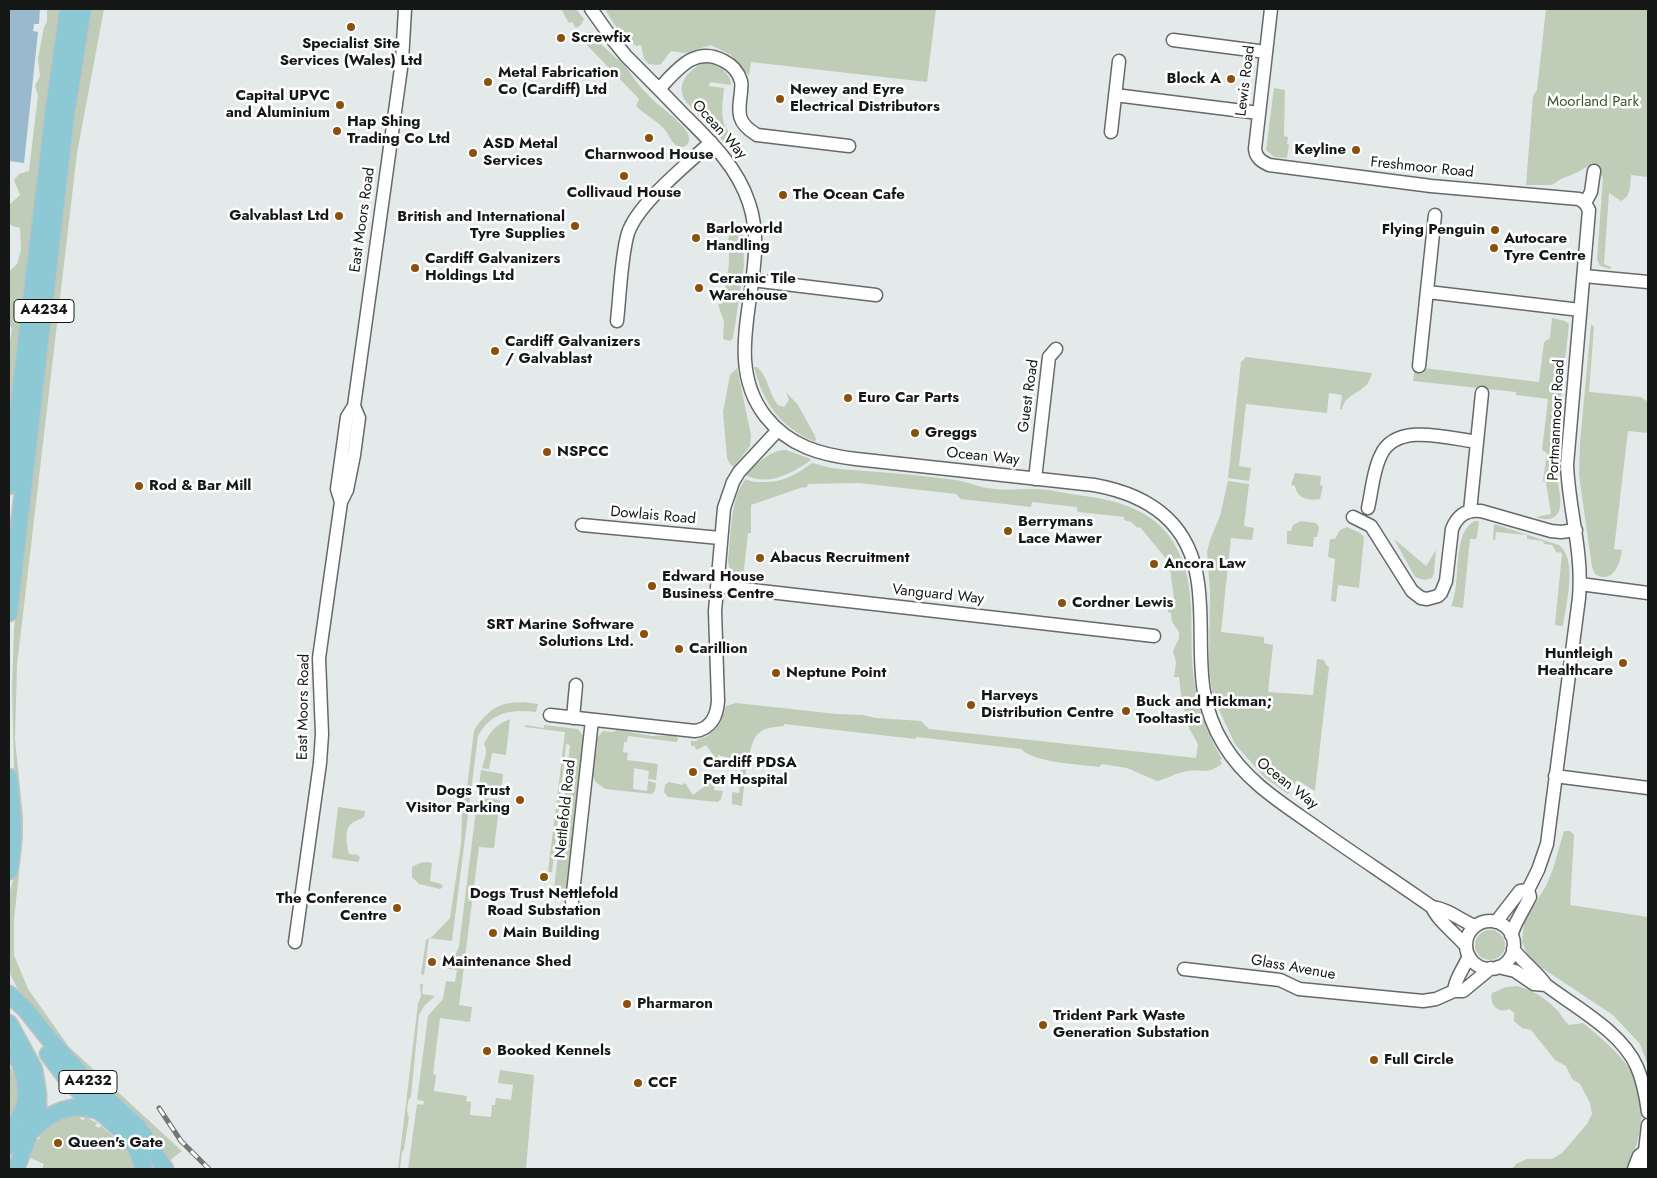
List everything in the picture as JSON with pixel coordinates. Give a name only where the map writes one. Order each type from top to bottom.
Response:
[{"type":"main road","name":"A4234","points":[[9,486],[68,9]]},
{"type":"main road","name":"A4234","points":[[9,613],[66,116],[83,9]]},
{"type":"main road","points":[[9,777],[14,831],[9,872]]},
{"type":"main road","points":[[9,995],[50,1057],[97,1110],[119,1128],[151,1169]]},
{"type":"main road","name":"A4232","points":[[9,995],[26,1010],[82,1077],[138,1126],[165,1169]]},
{"type":"main road","points":[[9,1023],[24,1048],[37,1078],[38,1106],[16,1169]]},
{"type":"main road","points":[[9,1130],[22,1114],[26,1102],[27,1089],[11,1046]]},
{"type":"main road","points":[[9,1146],[49,1116],[63,1110],[76,1107],[97,1110]]},
{"type":"main road","points":[[136,1148],[144,1169]]},
{"type":"street","name":"East Moors Road","points":[[295,942],[320,762],[322,734],[319,658],[341,502],[337,489],[347,417],[354,406],[402,61],[405,9]]},
{"type":"street","name":"Ocean Way","points":[[591,9],[612,40],[711,142],[742,184],[750,206],[754,242],[752,280],[744,344],[747,377],[758,405],[778,430],[809,449],[838,457],[1094,484],[1120,490],[1152,505],[1173,524],[1185,542],[1196,573],[1199,593],[1200,655],[1203,692],[1213,722],[1224,746],[1238,765],[1260,788],[1432,907],[1441,908],[1464,922],[1475,926]]},
{"type":"street","name":"Lewis Road","points":[[1257,158],[1255,149],[1271,9]]},
{"type":"street","points":[[1173,40],[1266,52]]},
{"type":"street","points":[[659,89],[685,63],[701,55],[717,57],[738,72],[742,83],[739,112],[741,121],[749,130],[758,135],[849,146]]},
{"type":"street","points":[[1111,132],[1119,61]]},
{"type":"street","points":[[1115,95],[1259,113]]},
{"type":"street","points":[[616,320],[625,246],[632,224],[648,202],[711,142]]},
{"type":"street","name":"Freshmoor Road","points":[[1257,158],[1269,165],[1308,171],[1448,188],[1579,199],[1585,203]]},
{"type":"street","name":"Portmanmoor Road","points":[[1512,935],[1517,920],[1530,897],[1528,890],[1538,870],[1547,844],[1580,584],[1580,566],[1567,465],[1590,210],[1585,203],[1591,192],[1594,171]]},
{"type":"street","points":[[1419,366],[1435,215]]},
{"type":"street","points":[[1584,276],[1648,282]]},
{"type":"street","points":[[752,280],[876,295]]},
{"type":"street","points":[[1428,292],[1580,310]]},
{"type":"street","name":"Guest Road","points":[[1035,479],[1049,358],[1056,349]]},
{"type":"street","points":[[1470,510],[1482,399]]},
{"type":"street","points":[[550,716],[694,731],[700,731],[709,725],[716,715],[717,707],[715,611],[724,508],[733,482],[739,472],[778,430]]},
{"type":"street","points":[[1368,508],[1381,455],[1387,445],[1396,438],[1407,434],[1421,434],[1477,442]]},
{"type":"street","points":[[1353,517],[1371,526],[1383,542],[1412,591],[1420,598],[1427,599],[1438,596],[1444,588],[1452,529],[1458,518],[1470,510],[1481,511],[1551,531],[1576,530]]},
{"type":"street","name":"Dowlais Road","points":[[582,526],[720,538]]},
{"type":"street","points":[[1580,584],[1648,593]]},
{"type":"street","name":"Vanguard Way","points":[[717,586],[1154,636]]},
{"type":"street","points":[[573,718],[576,685]]},
{"type":"street","name":"Nettlefold Road","points":[[572,902],[592,720]]},
{"type":"street","points":[[1555,776],[1648,788]]},
{"type":"street","name":"Portmanmoor Road","points":[[1496,922],[1520,891],[1528,890]]},
{"type":"street","name":"Ocean Way","points":[[1432,907],[1436,917],[1457,934],[1467,951]]},
{"type":"street","points":[[1454,991],[1454,983],[1463,970],[1467,951],[1466,939],[1475,926],[1488,921],[1503,925],[1512,935],[1513,949],[1506,961],[1495,967]]},
{"type":"street","points":[[1513,949],[1527,966],[1539,975],[1546,985],[1611,1033],[1626,1049],[1636,1066],[1645,1090],[1648,1112]]},
{"type":"street","points":[[1467,951],[1475,963],[1481,967],[1495,967],[1515,972],[1534,984],[1546,985]]},
{"type":"street","name":"Glass Avenue","points":[[1184,969],[1280,980],[1299,989],[1409,1001],[1436,999],[1454,991],[1463,991],[1495,967]]},
{"type":"street","points":[[1634,1169],[1644,1151],[1648,1125]]},
{"type":"street","points":[[1644,1151],[1648,1158],[1647,1169]]},
{"type":"green space","points":[[47,9],[61,9],[17,346],[9,454],[9,349],[12,329],[9,325],[9,272],[17,264],[21,250],[20,228],[9,223],[9,205],[20,195],[14,180],[19,174],[29,171],[38,95],[35,86],[40,76],[38,59],[44,27],[47,22]]},
{"type":"green space","points":[[88,9],[104,9],[77,153],[17,665],[15,739],[23,817],[23,837],[14,919],[14,955],[28,989],[69,1047],[182,1151],[169,1161],[153,1133],[136,1113],[92,1076],[23,999],[9,972],[9,894],[16,870],[19,815],[14,768],[12,689],[14,628]]},
{"type":"green space","points":[[561,9],[576,9],[584,19],[581,25],[576,28],[572,22],[569,23]]},
{"type":"green space","points":[[605,9],[936,9],[927,82],[751,62],[749,76],[731,55],[711,45],[685,53],[671,51],[661,64],[649,64],[644,59],[641,45],[636,46],[622,35]]},
{"type":"green space","name":"Moorland Park","points":[[1546,9],[1648,9],[1648,177],[1631,175],[1627,196],[1621,201],[1609,193],[1604,264],[1611,267],[1611,269],[1600,266],[1597,259],[1603,178],[1599,172],[1600,166],[1590,165],[1552,185],[1526,185],[1533,96],[1537,90]]},
{"type":"green space","points":[[588,32],[595,34],[601,44],[627,68],[647,94],[680,124],[689,138],[688,144],[681,148],[676,145],[662,127],[636,106],[639,99],[586,44],[584,40],[585,34]]},
{"type":"green space","points":[[703,63],[712,64],[722,69],[730,80],[731,85],[710,82],[709,86],[724,88],[723,120],[729,132],[743,142],[741,159],[686,102],[683,96],[682,84],[684,79],[692,70]]},
{"type":"green space","points":[[1274,88],[1285,90],[1284,136],[1288,137],[1287,144],[1289,145],[1287,158],[1274,157],[1266,150]]},
{"type":"green space","points":[[739,231],[743,235],[744,266],[733,338],[730,341],[723,339],[724,321],[718,305],[723,296],[726,282],[729,261],[729,235],[730,232]]},
{"type":"green space","points":[[1552,318],[1569,324],[1558,436],[1557,473],[1560,507],[1555,517],[1546,519],[1536,517],[1551,514],[1546,482],[1543,481],[1547,453],[1542,450],[1548,399],[1516,395],[1516,392],[1413,381],[1415,367],[1539,382],[1544,342],[1550,338]]},
{"type":"green space","points":[[1591,324],[1594,327],[1589,392],[1641,397],[1648,402],[1648,433],[1628,431],[1614,549],[1622,550],[1615,571],[1607,577],[1595,574],[1592,567],[1579,475],[1580,443]]},
{"type":"green space","points":[[1246,357],[1372,373],[1367,384],[1345,401],[1342,409],[1340,409],[1342,395],[1329,393],[1327,413],[1246,404],[1239,466],[1251,468],[1249,481],[1228,478],[1241,362]]},
{"type":"green space","points":[[754,367],[757,367],[764,375],[772,396],[778,405],[784,407],[789,400],[786,392],[798,405],[814,434],[815,442],[792,429],[775,412],[762,392]]},
{"type":"green space","points":[[737,368],[751,435],[750,446],[734,467],[727,458],[723,412],[730,375]]},
{"type":"green space","points":[[786,450],[811,459],[788,474],[771,479],[762,480],[745,475],[770,455]]},
{"type":"green space","points":[[812,463],[831,468],[955,480],[994,489],[1055,491],[1116,502],[1148,516],[1161,526],[1172,539],[1181,556],[1187,576],[1191,607],[1192,659],[1197,698],[1205,723],[1222,759],[1220,760],[1222,764],[1208,771],[1184,772],[1157,781],[1127,768],[1102,764],[1099,767],[1046,760],[1027,754],[1021,749],[784,724],[784,726],[763,730],[754,739],[747,768],[742,806],[732,804],[732,792],[739,793],[742,765],[725,760],[725,757],[718,755],[717,760],[706,745],[697,750],[694,746],[691,746],[691,741],[696,741],[710,734],[719,724],[726,706],[736,703],[921,721],[929,729],[1196,758],[1198,744],[1189,728],[1182,702],[1179,677],[1174,677],[1176,662],[1173,651],[1179,638],[1179,632],[1172,622],[1171,613],[1168,612],[1168,608],[1175,607],[1170,568],[1172,566],[1140,527],[1138,528],[1131,522],[1124,520],[1124,517],[1079,512],[1077,507],[1032,502],[1031,507],[961,499],[956,494],[859,483],[808,484],[807,487],[751,505],[751,533],[748,533],[743,578],[746,579],[746,582],[739,580],[731,572],[728,561],[734,506],[741,486],[746,479],[759,482],[782,480],[794,475]]},
{"type":"green space","points":[[1295,473],[1321,476],[1320,485],[1323,486],[1320,499],[1312,500],[1298,494],[1295,486],[1291,485]]},
{"type":"green space","points":[[1228,481],[1249,484],[1244,526],[1254,528],[1252,540],[1231,538],[1221,632],[1264,637],[1264,643],[1273,645],[1268,692],[1313,695],[1317,659],[1324,660],[1329,667],[1315,791],[1297,780],[1288,794],[1264,777],[1235,744],[1212,691],[1209,668],[1210,591],[1207,552],[1220,516]]},
{"type":"green space","points":[[1301,521],[1316,523],[1319,527],[1317,537],[1314,537],[1313,547],[1287,544],[1287,531],[1291,531],[1293,525]]},
{"type":"green space","points":[[1475,521],[1479,521],[1477,537],[1476,539],[1470,539],[1463,608],[1451,606],[1463,536],[1468,527]]},
{"type":"green space","points":[[1494,524],[1559,545],[1565,552],[1568,561],[1569,583],[1563,626],[1555,625],[1562,553],[1556,552],[1552,545],[1544,544],[1543,541],[1527,539],[1527,535],[1496,532],[1495,540],[1493,540]]},
{"type":"green space","points":[[1347,527],[1364,537],[1359,588],[1338,585],[1336,602],[1331,601],[1335,559],[1328,557],[1330,539],[1335,539],[1340,530]]},
{"type":"green space","points":[[1394,539],[1426,566],[1436,550],[1432,578],[1424,580],[1415,577]]},
{"type":"green space","points":[[523,702],[538,704],[536,712],[511,712],[496,717],[483,728],[478,736],[452,941],[429,938],[450,918],[461,844],[462,815],[459,812],[461,793],[467,788],[474,731],[480,721],[499,706]]},
{"type":"green space","points":[[510,719],[506,755],[492,753],[489,769],[482,768],[486,753],[484,744],[486,739],[501,723]]},
{"type":"green space","points":[[525,725],[544,728],[544,725],[578,729],[584,737],[566,901],[553,899],[570,745],[566,744],[552,872],[548,872],[565,732],[525,727]]},
{"type":"green space","points":[[618,729],[652,736],[674,735],[678,738],[677,742],[628,736],[627,742],[624,742],[623,752],[628,753],[627,760],[658,764],[656,780],[648,779],[649,771],[634,768],[633,789],[647,791],[648,781],[656,783],[652,794],[605,789],[594,780],[592,772],[597,746],[596,739],[603,731],[613,732]]},
{"type":"green space","points":[[481,770],[503,774],[501,792],[480,789]]},
{"type":"green space","points":[[713,780],[715,782],[714,790],[723,791],[718,802],[668,797],[664,792],[665,785],[669,782],[682,785],[685,783],[693,795]]},
{"type":"green space","points":[[481,798],[500,800],[494,848],[479,847],[465,957],[455,956],[459,946],[477,802]]},
{"type":"green space","points":[[338,807],[365,811],[364,817],[351,824],[347,831],[346,839],[349,854],[358,855],[360,858],[358,862],[332,858]]},
{"type":"green space","points":[[1564,831],[1570,831],[1574,835],[1570,905],[1648,917],[1648,1066],[1640,1044],[1613,1015],[1542,968],[1527,954],[1522,942],[1524,922],[1546,886]]},
{"type":"green space","points":[[427,862],[432,863],[430,881],[441,884],[443,887],[440,889],[419,884],[412,877],[412,867]]},
{"type":"green space","points":[[1490,930],[1501,934],[1505,945],[1501,956],[1490,960],[1479,956],[1475,945],[1479,934]]},
{"type":"green space","points":[[429,938],[424,975],[421,974],[426,940]]},
{"type":"green space","points":[[450,965],[464,967],[459,1005],[472,1007],[470,1022],[440,1018],[433,1074],[436,1075],[434,1091],[467,1096],[466,1101],[471,1102],[470,1115],[491,1117],[492,1105],[495,1105],[496,1098],[511,1100],[513,1085],[498,1083],[500,1070],[534,1075],[526,1169],[408,1169],[417,1104],[423,1105],[424,1101],[417,1100],[428,1016],[443,999],[446,981],[455,982],[457,970],[449,969]]},
{"type":"green space","points":[[420,984],[423,984],[422,994],[435,996],[424,1006],[419,1015],[411,1096],[407,1106],[409,1117],[400,1169],[398,1169],[418,1004],[421,996]]},
{"type":"green space","points":[[1517,986],[1548,1001],[1569,1025],[1583,1023],[1614,1050],[1630,1069],[1640,1092],[1642,1105],[1640,1132],[1628,1169],[1512,1169],[1516,1164],[1527,1159],[1552,1159],[1562,1153],[1587,1124],[1592,1114],[1590,1103],[1580,1084],[1572,1079],[1566,1066],[1555,1060],[1531,1030],[1522,1028],[1514,1021],[1514,1013],[1509,1009],[1498,1009],[1493,1005],[1492,993],[1506,987]]},
{"type":"green space","points":[[9,1065],[16,1080],[18,1093],[9,1121]]},
{"type":"green space","points":[[76,1115],[81,1116],[80,1119],[84,1120],[85,1117],[97,1123],[95,1126],[99,1128],[101,1126],[112,1135],[126,1150],[135,1169],[42,1169],[44,1164],[30,1158],[31,1156],[28,1154],[35,1139],[38,1140],[40,1137],[37,1136],[55,1120]]},
{"type":"water","points":[[9,9],[40,9],[39,24],[34,24],[33,31],[38,32],[24,163],[9,161]]},
{"type":"railway","points":[[159,1108],[181,1141],[209,1169]]},
{"type":"place","name":"Specialist Site Services (Wales) Ltd","points":[[351,27]]},
{"type":"place","name":"Screwfix","points":[[561,38]]},
{"type":"place","name":"Block A","points":[[1231,79]]},
{"type":"place","name":"Metal Fabrication Co (Cardiff) Ltd","points":[[488,82]]},
{"type":"place","name":"Newey and Eyre Electrical Distributors","points":[[780,99]]},
{"type":"place","name":"Capital UPVC and Aluminium","points":[[340,105]]},
{"type":"place","name":"Hap Shing Trading Co Ltd","points":[[337,131]]},
{"type":"place","name":"Charnwood House","points":[[649,138]]},
{"type":"place","name":"Keyline","points":[[1356,150]]},
{"type":"place","name":"ASD Metal Services","points":[[473,153]]},
{"type":"place","name":"Collivaud House","points":[[624,176]]},
{"type":"place","name":"The Ocean Cafe","points":[[783,195]]},
{"type":"place","name":"Galvablast Ltd","points":[[339,216]]},
{"type":"place","name":"British and International Tyre Supplies","points":[[575,226]]},
{"type":"place","name":"Flying Penguin","points":[[1495,230]]},
{"type":"place","name":"Barloworld Handling","points":[[696,238]]},
{"type":"place","name":"Autocare Tyre Centre","points":[[1494,248]]},
{"type":"place","name":"Cardiff Galvanizers Holdings Ltd","points":[[415,268]]},
{"type":"place","name":"Ceramic Tile Warehouse","points":[[699,288]]},
{"type":"place","name":"Cardiff Galvanizers / Galvablast","points":[[495,351]]},
{"type":"place","name":"Euro Car Parts","points":[[848,398]]},
{"type":"place","name":"Greggs","points":[[915,433]]},
{"type":"place","name":"NSPCC","points":[[547,452]]},
{"type":"place","name":"Rod & Bar Mill","points":[[139,486]]},
{"type":"place","name":"Berrymans Lace Mawer","points":[[1008,531]]},
{"type":"place","name":"Abacus Recruitment","points":[[760,558]]},
{"type":"place","name":"Ancora Law","points":[[1154,564]]},
{"type":"place","name":"Edward House Business Centre","points":[[652,586]]},
{"type":"place","name":"Cordner Lewis","points":[[1062,603]]},
{"type":"place","name":"SRT Marine Software Solutions Ltd.","points":[[644,634]]},
{"type":"place","name":"Carillion","points":[[679,649]]},
{"type":"place","name":"Huntleigh Healthcare","points":[[1623,663]]},
{"type":"place","name":"Neptune Point","points":[[776,673]]},
{"type":"place","name":"Harveys Distribution Centre","points":[[971,705]]},
{"type":"place","name":"Buck and Hickman; Tooltastic","points":[[1126,711]]},
{"type":"place","name":"Cardiff PDSA Pet Hospital","points":[[693,772]]},
{"type":"place","name":"Dogs Trust Visitor Parking","points":[[520,800]]},
{"type":"place","name":"Dogs Trust Nettlefold Road Substation","points":[[544,877]]},
{"type":"place","name":"The Conference Centre","points":[[397,908]]},
{"type":"place","name":"Main Building","points":[[493,933]]},
{"type":"place","name":"Maintenance Shed","points":[[432,962]]},
{"type":"place","name":"Pharmaron","points":[[627,1004]]},
{"type":"place","name":"Trident Park Waste Generation Substation","points":[[1043,1025]]},
{"type":"place","name":"Booked Kennels","points":[[487,1051]]},
{"type":"place","name":"Full Circle","points":[[1374,1060]]},
{"type":"place","name":"CCF","points":[[638,1083]]},
{"type":"place","name":"Queen's Gate","points":[[58,1143]]}]
